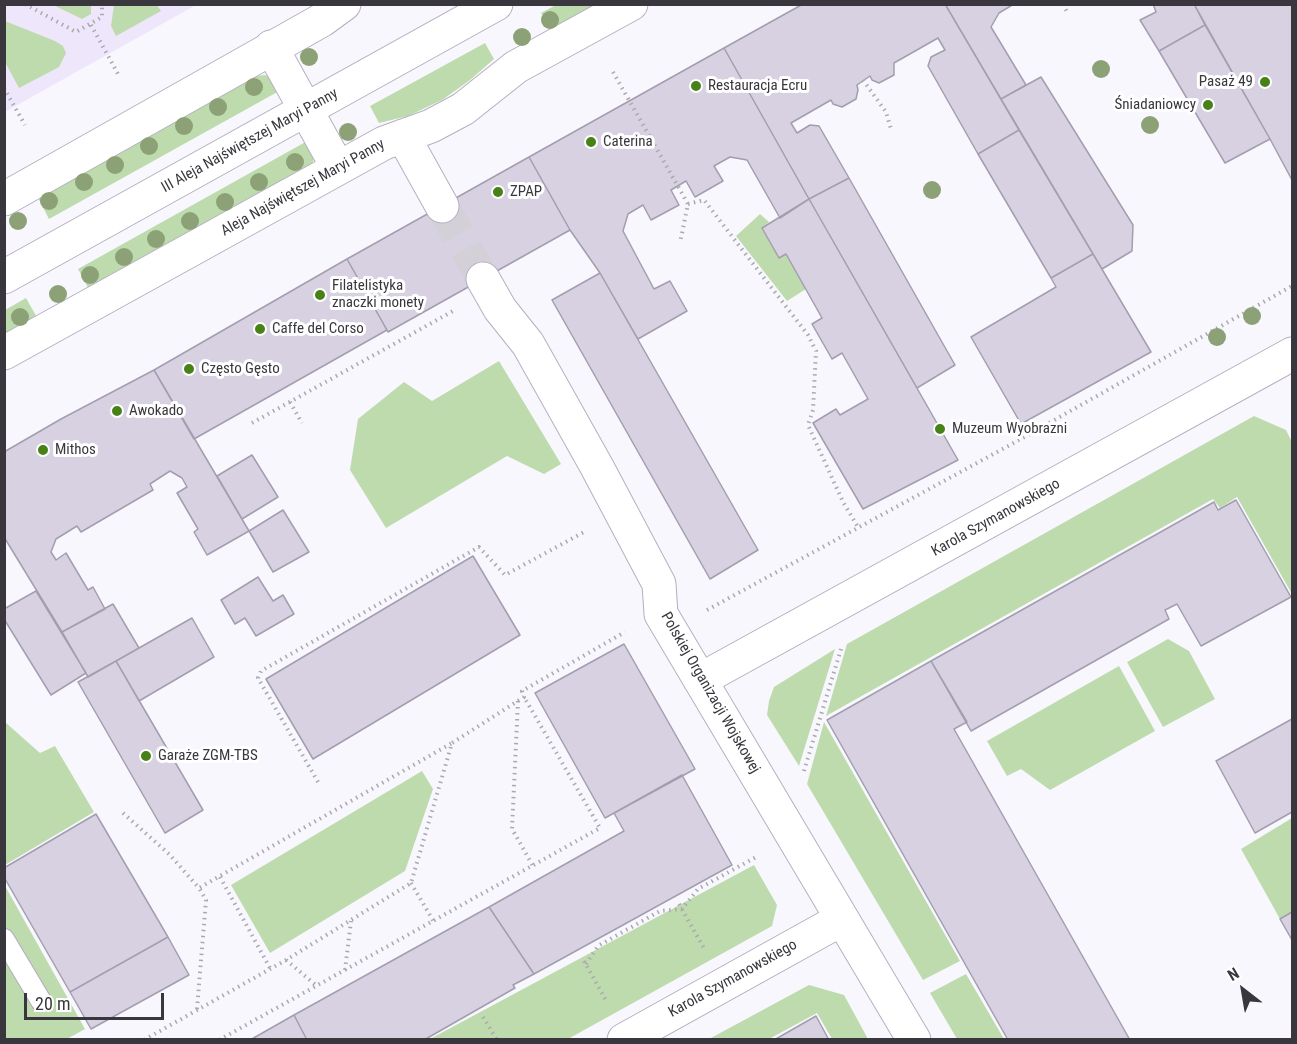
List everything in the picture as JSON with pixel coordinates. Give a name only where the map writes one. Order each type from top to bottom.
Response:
[{"type":"street","points":[[4,200],[322,20],[344,4]]},
{"type":"street","name":"III Aleja Najświętszej Maryi Panny","points":[[4,277],[496,4]]},
{"type":"street","name":"Aleja Najświętszej Maryi Panny","points":[[4,353],[384,143],[431,126],[463,109],[516,67],[631,4]]},
{"type":"street","points":[[271,47],[338,168]]},
{"type":"street","points":[[403,136],[442,206]]},
{"type":"street","name":"Polskiej Organizacji Wojskowej","points":[[483,279],[500,309],[528,344],[597,467],[658,584],[661,614],[914,1040]]},
{"type":"street","name":"Karola Szymanowskiego","points":[[700,680],[1293,354]]},
{"type":"street","name":"Karola Szymanowskiego","points":[[618,1025],[842,918]]},
{"type":"lane","points":[[4,939],[40,1001]]},
{"type":"path","points":[[25,4],[76,32],[102,17],[102,4]]},
{"type":"path","points":[[1063,4],[1068,14]]},
{"type":"path","points":[[91,25],[118,74]]},
{"type":"path","points":[[614,72],[688,204],[680,243]]},
{"type":"path","points":[[863,80],[886,112],[891,129]]},
{"type":"path","points":[[4,88],[25,125]]},
{"type":"path","points":[[688,204],[704,200],[808,335],[816,351],[813,410],[808,425],[843,502],[858,527]]},
{"type":"path","points":[[219,1040],[600,828],[522,691],[661,614],[694,617],[1293,286]]},
{"type":"path","points":[[252,423],[459,307]]},
{"type":"path","points":[[290,402],[302,423]]},
{"type":"path","points":[[318,782],[258,678],[261,671],[479,547],[505,575],[591,528]]},
{"type":"path","points":[[803,772],[845,638]]},
{"type":"path","points":[[199,888],[452,743],[524,697]]},
{"type":"path","points":[[518,700],[512,830],[533,866]]},
{"type":"path","points":[[144,1040],[286,960],[411,883],[452,743]]},
{"type":"path","points":[[123,813],[169,854],[199,888],[206,900],[197,1010]]},
{"type":"path","points":[[618,1025],[585,962],[598,946],[660,911],[682,909],[698,889],[758,856]]},
{"type":"path","points":[[220,877],[271,968]]},
{"type":"path","points":[[411,883],[434,922]]},
{"type":"path","points":[[679,904],[710,957]]},
{"type":"path","points":[[345,970],[351,920]]},
{"type":"path","points":[[286,960],[316,986]]},
{"type":"path","points":[[483,1017],[497,1040]]},
{"type":"shaded area","points":[[5,5],[196,5],[5,112]]},
{"type":"green space","points":[[53,5],[91,5],[91,14],[82,19]]},
{"type":"green space","points":[[114,5],[157,5],[161,11],[116,36],[111,26]]},
{"type":"green space","points":[[556,5],[608,5],[553,36],[541,13]]},
{"type":"green space","points":[[5,21],[63,46],[66,53],[59,67],[19,88],[5,62]]},
{"type":"green space","points":[[485,43],[494,59],[470,80],[442,100],[408,116],[379,123],[370,106]]},
{"type":"green space","points":[[265,75],[272,78],[281,90],[49,219],[37,196],[256,76]]},
{"type":"green space","points":[[309,140],[315,157],[312,164],[91,293],[78,269]]},
{"type":"green space","points":[[760,214],[769,222],[762,228],[779,257],[786,254],[806,289],[787,301],[736,236]]},
{"type":"green space","points":[[26,298],[39,321],[5,340],[5,310]]},
{"type":"green space","points":[[499,361],[561,464],[544,474],[507,456],[386,528],[350,470],[358,419],[404,382],[432,401]]},
{"type":"green space","points":[[1254,416],[1286,430],[1292,442],[1292,594],[1237,497],[1220,508],[1213,499],[826,716],[847,644]]},
{"type":"green space","points":[[1168,639],[1189,651],[1215,699],[1163,727],[1127,662]]},
{"type":"green space","points":[[835,649],[799,766],[767,715],[769,701],[774,687]]},
{"type":"green space","points":[[1119,666],[1155,731],[1050,790],[1021,769],[1007,776],[987,741]]},
{"type":"green space","points":[[5,722],[40,753],[55,746],[94,812],[5,865]]},
{"type":"green space","points":[[824,722],[960,961],[923,980],[807,784]]},
{"type":"green space","points":[[422,771],[433,789],[405,871],[270,953],[231,885]]},
{"type":"green space","points":[[1292,818],[1292,912],[1280,919],[1241,849]]},
{"type":"green space","points":[[754,865],[777,905],[772,926],[568,1039],[430,1039]]},
{"type":"green space","points":[[4,884],[85,1029],[67,1039],[5,1039]]},
{"type":"green space","points":[[966,974],[1004,1039],[957,1039],[930,993]]},
{"type":"green space","points":[[809,985],[844,995],[868,1039],[832,1039],[817,1013],[769,1039],[709,1039]]},
{"type":"building","points":[[803,4],[945,4],[1019,130],[978,154],[928,66],[931,57],[945,50],[938,38],[894,63],[894,75],[879,83],[872,80],[870,76],[857,85],[856,99],[842,107],[833,104],[831,100],[791,123],[797,133],[810,125],[819,126],[849,178],[809,199],[724,48]]},
{"type":"building","points":[[945,4],[1014,4],[999,13],[991,27],[1026,85],[1001,99]]},
{"type":"building","points":[[1153,4],[1194,4],[1205,25],[1159,51],[1140,20],[1156,12]]},
{"type":"building","name":"Pasaż 49","points":[[1194,4],[1292,4],[1292,180],[1270,139]]},
{"type":"building","points":[[1205,25],[1270,139],[1225,163],[1159,51]]},
{"type":"building","points":[[724,48],[809,199],[780,218],[747,160],[730,157],[714,166],[723,181],[695,197],[686,181],[671,190],[679,205],[651,220],[643,205],[628,214],[623,231],[654,289],[670,281],[687,311],[638,339],[600,273],[570,230],[529,157]]},
{"type":"building","points":[[1041,77],[1133,225],[1132,251],[1102,269],[1001,99]]},
{"type":"building","points":[[1019,130],[1093,254],[1051,278],[978,154]]},
{"type":"building","points":[[529,157],[570,230],[388,332],[347,259]]},
{"type":"building","points":[[849,178],[955,365],[917,388],[809,199]]},
{"type":"building","points":[[809,199],[958,460],[863,509],[813,423],[836,409],[840,415],[868,399],[842,353],[832,359],[812,324],[822,318],[786,254],[779,258],[762,228]]},
{"type":"building","points":[[1093,254],[1151,352],[1021,424],[971,337],[1056,287],[1051,278]]},
{"type":"building","points":[[347,259],[387,330],[194,439],[154,370]]},
{"type":"building","points":[[600,273],[758,550],[710,579],[552,300]]},
{"type":"building","points":[[154,370],[249,531],[207,555],[194,532],[198,529],[177,493],[187,487],[182,478],[170,471],[150,484],[153,490],[81,532],[77,526],[56,539],[51,552],[56,560],[66,553],[88,590],[93,587],[105,609],[62,632],[4,537],[4,452]]},
{"type":"building","points":[[252,455],[278,497],[242,519],[217,476]]},
{"type":"building","points":[[1236,500],[1291,597],[1201,646],[1177,604],[1165,610],[1169,619],[971,731],[931,661],[1214,502],[1218,510]]},
{"type":"building","points":[[283,510],[309,552],[273,572],[249,531]]},
{"type":"building","points":[[473,556],[520,635],[313,759],[266,679]]},
{"type":"building","points":[[258,577],[273,601],[283,595],[294,614],[256,636],[245,618],[235,624],[221,600]]},
{"type":"building","points":[[36,591],[86,673],[51,695],[4,619],[4,609]]},
{"type":"building","points":[[113,604],[139,648],[88,677],[62,632]]},
{"type":"building","points":[[192,618],[214,657],[139,701],[116,661]]},
{"type":"building","points":[[624,644],[695,769],[605,818],[535,693]]},
{"type":"building","name":"Garaże ZGM-TBS","points":[[116,661],[203,810],[165,833],[78,682]]},
{"type":"building","points":[[931,661],[967,722],[954,729],[1130,1040],[1008,1040],[827,720]]},
{"type":"building","points":[[1292,719],[1292,812],[1255,833],[1216,761]]},
{"type":"building","points":[[682,775],[732,865],[534,974],[489,907],[624,831],[614,813]]},
{"type":"building","points":[[96,814],[168,937],[70,992],[4,877],[4,868]]},
{"type":"building","points":[[489,907],[534,974],[513,985],[515,988],[424,1040],[307,1040],[294,1015]]},
{"type":"building","points":[[1292,912],[1292,940],[1280,919]]},
{"type":"building","points":[[168,937],[189,975],[91,1029],[70,992]]},
{"type":"building","points":[[294,1015],[307,1040],[250,1040]]},
{"type":"building","points":[[816,1016],[829,1040],[774,1040]]},
{"type":"tunnel","points":[[442,206],[483,279]]},
{"type":"place","name":"Pasaż 49","points":[[1265,82]]},
{"type":"place","name":"Restauracja Ecru","points":[[696,86]]},
{"type":"place","name":"Śniadaniowcy","points":[[1208,105]]},
{"type":"place","name":"Caterina","points":[[591,142]]},
{"type":"place","name":"ZPAP","points":[[498,192]]},
{"type":"place","name":"Filatelistyka znaczki monety","points":[[320,295]]},
{"type":"place","name":"Caffe del Corso","points":[[260,329]]},
{"type":"place","name":"Często Gęsto","points":[[189,369]]},
{"type":"place","name":"Awokado","points":[[117,411]]},
{"type":"place","name":"Muzeum Wyobrazni","points":[[940,429]]},
{"type":"place","name":"Mithos","points":[[43,450]]},
{"type":"place","name":"Garaże ZGM-TBS","points":[[146,756]]}]
